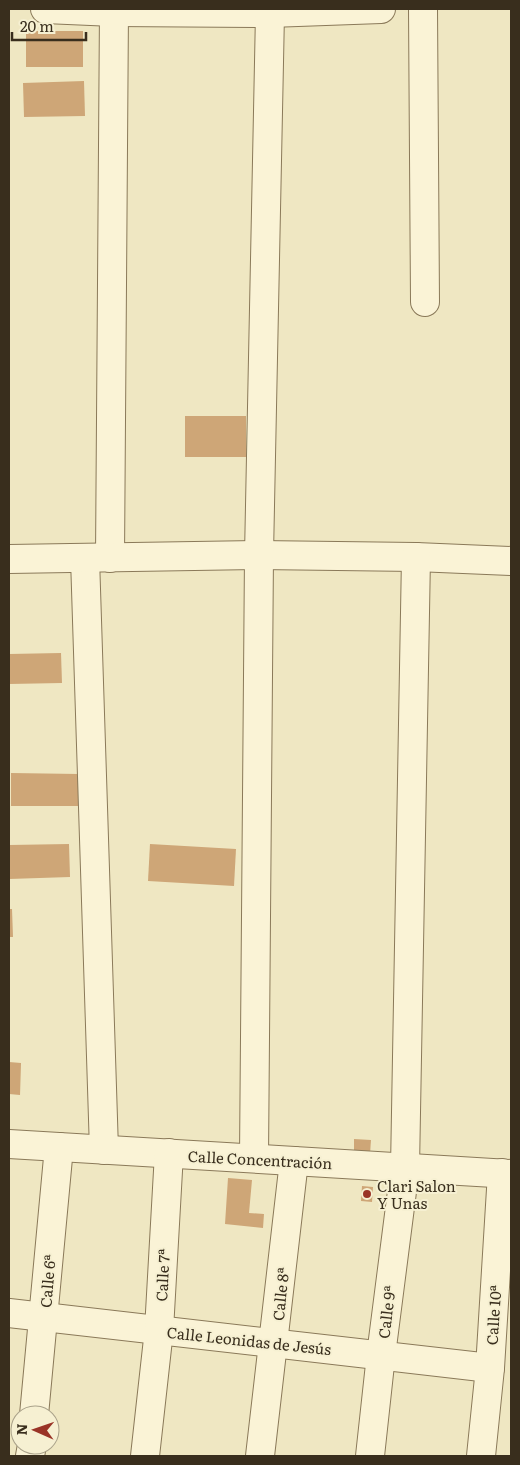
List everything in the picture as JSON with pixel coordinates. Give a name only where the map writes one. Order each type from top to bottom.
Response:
[{"type":"street","points":[[45,9],[270,13],[381,9]]},
{"type":"street","points":[[424,9],[425,302]]},
{"type":"street","points":[[104,1150],[98,558],[114,10]]},
{"type":"street","points":[[254,1158],[259,555],[270,13]]},
{"type":"street","points":[[9,559],[259,555],[416,557],[511,561]]},
{"type":"street","name":"Calle 9ª","points":[[370,1456],[405,1168],[416,557]]},
{"type":"street","name":"Calle Concentración","points":[[9,1144],[507,1174]]},
{"type":"street","name":"Calle 6ª","points":[[35,1405],[59,1147]]},
{"type":"street","name":"Calle 7ª","points":[[145,1456],[159,1330],[169,1153]]},
{"type":"street","name":"Calle 8ª","points":[[260,1456],[294,1161]]},
{"type":"street","name":"Calle 10ª","points":[[481,1456],[507,1174]]},
{"type":"street","name":"Calle Leonidas de Jesús","points":[[9,1313],[490,1368]]},
{"type":"building","points":[[26,31],[83,31],[83,67],[26,67]]},
{"type":"building","points":[[84,81],[85,116],[24,117],[23,83]]},
{"type":"building","points":[[185,416],[246,416],[246,457],[185,457]]},
{"type":"building","points":[[61,653],[62,683],[9,684],[9,654]]},
{"type":"building","points":[[11,773],[79,774],[79,806],[11,806]]},
{"type":"building","points":[[69,844],[70,877],[9,879],[9,845]]},
{"type":"building","points":[[150,844],[236,849],[234,886],[148,881]]},
{"type":"building","points":[[9,909],[12,909],[13,937],[9,937]]},
{"type":"building","points":[[9,1062],[21,1063],[20,1095],[9,1094]]},
{"type":"building","points":[[354,1139],[371,1140],[370,1154],[354,1153]]},
{"type":"building","points":[[228,1178],[252,1180],[249,1213],[264,1214],[263,1228],[225,1224]]},
{"type":"building","name":"Clari Salon Y Unas","points":[[362,1186],[373,1187],[372,1202],[361,1201]]},
{"type":"place","name":"Clari Salon Y Unas","points":[[367,1194]]}]
